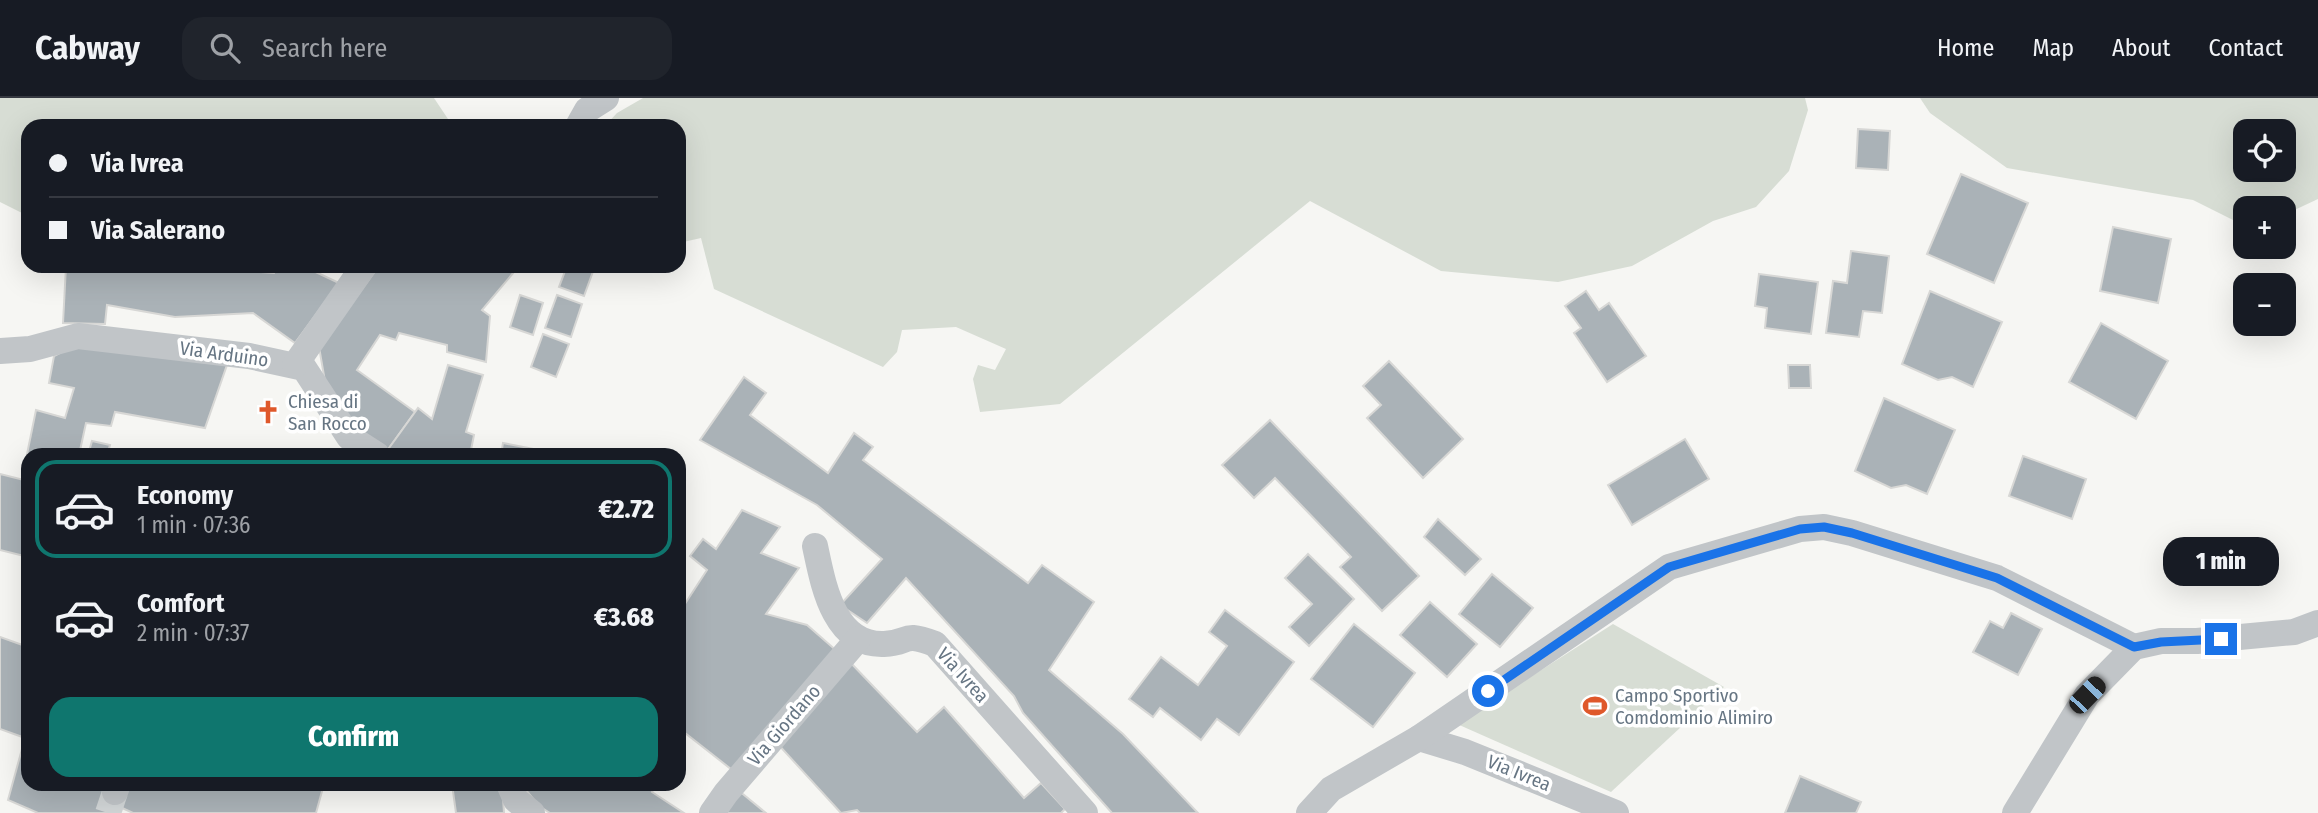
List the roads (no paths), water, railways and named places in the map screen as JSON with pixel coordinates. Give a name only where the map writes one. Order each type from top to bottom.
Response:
[{"type":"street","points":[[582,119],[587,110],[606,98]]},
{"type":"street","points":[[295,365],[359,273]]},
{"type":"street","name":"Via Arduino","points":[[0,351],[30,349],[78,336],[249,356],[295,365],[304,368],[344,446]]},
{"type":"street","points":[[1309,813],[1335,801],[1419,738],[1669,567],[1800,529],[1824,527],[1852,533],[1997,578],[2134,647]]},
{"type":"street","points":[[816,546],[824,590],[834,614],[858,639]]},
{"type":"street","points":[[2015,813],[2087,695],[2134,647],[2161,642],[2294,632],[2318,623]]},
{"type":"street","name":"Via Ivrea","points":[[858,639],[884,644],[913,635],[935,644],[1085,813]]},
{"type":"street","name":"Via Giordano","points":[[712,813],[726,793],[858,639]]},
{"type":"street","name":"Via Ivrea","points":[[1419,738],[1465,752],[1616,813]]},
{"type":"street","points":[[512,791],[516,800],[532,813]]},
{"type":"tunnel","points":[[108,813],[115,792]]},
{"type":"place","name":"Chiesa di San Rocco","points":[[268,412]]},
{"type":"place","name":"Campo Sportivo Comdominio Alimiro","points":[[1595,706]]}]
